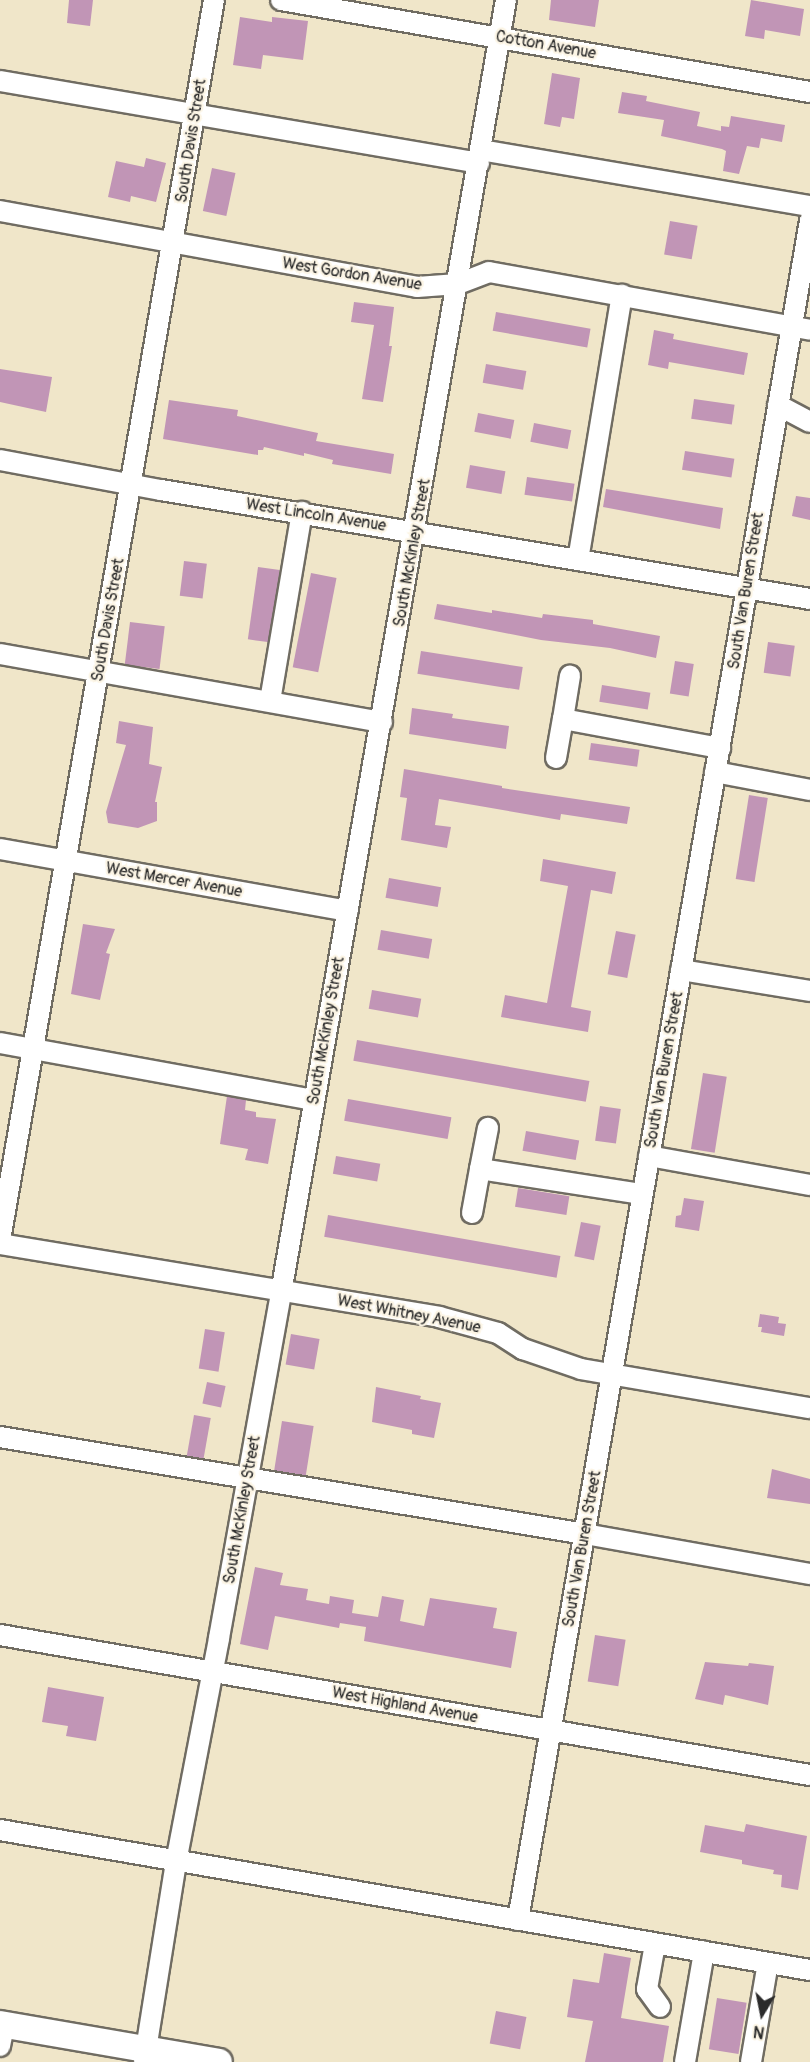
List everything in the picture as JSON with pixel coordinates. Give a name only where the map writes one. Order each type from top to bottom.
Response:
[{"type":"main road","points":[[1,2031],[145,2056],[219,2062]]},
{"type":"street","name":"South Davis Street","points":[[0,1242],[214,0]]},
{"type":"street","name":"Cotton Avenue","points":[[281,0],[810,92]]},
{"type":"street","name":"South McKinley Street","points":[[145,2056],[176,1862],[213,1672],[416,531],[506,0]]},
{"type":"street","points":[[0,81],[195,115],[810,206]]},
{"type":"street","name":"West Gordon Avenue","points":[[0,211],[417,287],[458,284],[489,272],[800,328]]},
{"type":"street","name":"South Van Buren Street","points":[[518,1920],[778,405],[800,328],[810,220]]},
{"type":"street","points":[[578,560],[622,295]]},
{"type":"street","points":[[778,405],[810,422]]},
{"type":"street","name":"West Lincoln Avenue","points":[[0,460],[810,599]]},
{"type":"street","points":[[270,701],[302,512]]},
{"type":"street","points":[[0,654],[382,722]]},
{"type":"street","points":[[556,758],[570,676]]},
{"type":"street","points":[[562,719],[720,748]]},
{"type":"street","points":[[715,772],[810,790]]},
{"type":"street","name":"West Mercer Avenue","points":[[0,849],[348,911]]},
{"type":"street","points":[[681,970],[810,991]]},
{"type":"street","points":[[0,1043],[314,1100]]},
{"type":"street","points":[[472,1212],[488,1128]]},
{"type":"street","points":[[649,1156],[810,1185]]},
{"type":"street","points":[[480,1169],[642,1194]]},
{"type":"street","name":"West Whitney Avenue","points":[[0,1242],[281,1293],[468,1323],[498,1333],[523,1348],[552,1361],[581,1369],[810,1408]]},
{"type":"street","points":[[0,1437],[585,1534],[810,1575]]},
{"type":"street","name":"West Highland Avenue","points":[[0,1635],[552,1728],[810,1775]]},
{"type":"street","points":[[0,1830],[810,1970]]},
{"type":"street","points":[[655,1944],[647,1989],[660,2007]]},
{"type":"street","points":[[685,2062],[704,1952]]},
{"type":"street","points":[[751,2062],[768,1963]]},
{"type":"building","points":[[69,0],[93,0],[90,26],[67,23]]},
{"type":"building","points":[[551,0],[599,0],[595,27],[549,20]]},
{"type":"building","points":[[751,0],[804,9],[800,36],[765,30],[764,39],[745,36]]},
{"type":"building","points":[[240,17],[272,22],[272,17],[308,21],[303,60],[263,55],[261,69],[233,65]]},
{"type":"building","points":[[552,73],[580,78],[574,119],[562,117],[560,127],[544,124]]},
{"type":"building","points":[[622,92],[647,96],[646,101],[700,112],[697,126],[721,131],[721,126],[729,127],[731,116],[785,125],[782,142],[761,138],[759,148],[747,146],[739,174],[723,171],[726,151],[661,136],[664,120],[618,113]]},
{"type":"building","points":[[146,158],[166,163],[156,202],[131,196],[130,202],[108,197],[116,161],[144,167]]},
{"type":"building","points":[[212,168],[235,173],[226,216],[203,211]]},
{"type":"building","points":[[670,221],[698,226],[692,259],[664,254]]},
{"type":"building","points":[[354,302],[394,307],[389,346],[392,346],[383,402],[362,399],[374,325],[351,322]]},
{"type":"building","points":[[496,312],[591,329],[587,347],[493,331]]},
{"type":"building","points":[[654,330],[674,334],[673,339],[748,353],[744,375],[669,362],[668,369],[648,365]]},
{"type":"building","points":[[486,364],[526,371],[523,390],[483,383]]},
{"type":"building","points":[[0,369],[52,377],[46,412],[0,402]]},
{"type":"building","points":[[694,399],[735,405],[732,425],[691,419]]},
{"type":"building","points":[[169,400],[238,410],[237,416],[318,433],[316,441],[394,454],[391,474],[332,464],[333,460],[304,453],[304,456],[264,447],[263,450],[258,450],[258,455],[163,439]]},
{"type":"building","points":[[478,413],[514,420],[511,439],[474,432]]},
{"type":"building","points":[[534,423],[571,430],[568,449],[530,442]]},
{"type":"building","points":[[685,451],[734,459],[731,478],[682,470]]},
{"type":"building","points":[[470,465],[505,471],[501,494],[466,488]]},
{"type":"building","points":[[527,477],[575,484],[572,502],[524,495]]},
{"type":"building","points":[[606,489],[723,508],[720,529],[603,507]]},
{"type":"building","points":[[796,496],[810,498],[810,520],[792,516]]},
{"type":"building","points":[[184,561],[207,564],[203,599],[180,596]]},
{"type":"building","points":[[258,567],[280,570],[270,642],[248,639]]},
{"type":"building","points":[[311,573],[337,578],[318,672],[293,667]]},
{"type":"building","points":[[437,604],[492,613],[492,610],[542,618],[543,614],[593,620],[593,624],[660,636],[656,658],[610,648],[541,640],[434,619]]},
{"type":"building","points":[[130,622],[165,626],[159,669],[125,665]]},
{"type":"building","points":[[768,642],[795,646],[790,676],[764,673]]},
{"type":"building","points":[[421,651],[523,667],[519,690],[417,674]]},
{"type":"building","points":[[675,661],[694,664],[689,697],[670,694]]},
{"type":"building","points":[[602,685],[650,693],[648,709],[599,702]]},
{"type":"building","points":[[412,708],[453,714],[452,718],[509,726],[506,749],[409,734]]},
{"type":"building","points":[[119,721],[153,727],[149,764],[162,767],[155,802],[157,802],[157,821],[138,828],[108,823],[106,812],[126,745],[116,743]]},
{"type":"building","points":[[591,743],[640,750],[637,767],[589,760]]},
{"type":"building","points":[[404,769],[502,786],[502,788],[630,807],[627,824],[561,814],[560,820],[439,799],[435,825],[451,827],[447,848],[401,840],[407,798],[400,797]]},
{"type":"building","points":[[749,795],[768,798],[754,882],[736,879]]},
{"type":"building","points":[[543,859],[616,872],[612,894],[591,890],[571,1007],[591,1011],[588,1032],[501,1017],[505,995],[547,1003],[568,886],[540,881]]},
{"type":"building","points":[[389,878],[441,887],[438,907],[386,898]]},
{"type":"building","points":[[83,924],[115,929],[106,953],[110,954],[100,1000],[71,994]]},
{"type":"building","points":[[381,930],[432,939],[429,959],[378,950]]},
{"type":"building","points":[[616,931],[636,935],[627,978],[608,974]]},
{"type":"building","points":[[372,990],[421,999],[418,1017],[369,1009]]},
{"type":"building","points":[[357,1040],[589,1081],[586,1102],[353,1061]]},
{"type":"building","points":[[703,1073],[727,1077],[715,1153],[691,1149]]},
{"type":"building","points":[[227,1096],[246,1100],[245,1110],[256,1112],[256,1117],[276,1119],[268,1164],[245,1160],[248,1149],[220,1144]]},
{"type":"building","points":[[348,1099],[451,1117],[448,1139],[344,1121]]},
{"type":"building","points":[[600,1106],[621,1109],[616,1144],[595,1141]]},
{"type":"building","points":[[526,1131],[579,1140],[576,1160],[523,1151]]},
{"type":"building","points":[[336,1156],[380,1164],[377,1182],[333,1174]]},
{"type":"building","points":[[518,1188],[569,1196],[566,1215],[515,1207]]},
{"type":"building","points":[[684,1198],[704,1201],[699,1231],[675,1227],[676,1216],[681,1215]]},
{"type":"building","points":[[328,1215],[560,1256],[557,1278],[324,1237]]},
{"type":"building","points":[[581,1222],[601,1226],[594,1260],[574,1256]]},
{"type":"building","points":[[760,1314],[779,1317],[778,1323],[786,1324],[784,1336],[761,1332],[762,1327],[758,1327]]},
{"type":"building","points":[[205,1329],[225,1332],[218,1372],[199,1369]]},
{"type":"building","points":[[291,1334],[320,1339],[314,1370],[286,1365]]},
{"type":"building","points":[[207,1382],[226,1386],[221,1407],[202,1404]]},
{"type":"building","points":[[376,1387],[421,1396],[420,1399],[441,1403],[434,1438],[412,1434],[412,1430],[372,1422]]},
{"type":"building","points":[[194,1415],[211,1418],[203,1459],[187,1456]]},
{"type":"building","points":[[282,1421],[314,1426],[306,1475],[274,1470]]},
{"type":"building","points":[[772,1469],[810,1479],[810,1504],[767,1498]]},
{"type":"building","points":[[255,1567],[283,1573],[280,1585],[308,1589],[306,1600],[329,1604],[330,1596],[354,1600],[352,1613],[378,1617],[382,1596],[404,1600],[400,1621],[424,1626],[430,1598],[497,1608],[493,1628],[517,1632],[511,1668],[364,1641],[366,1627],[340,1623],[339,1628],[275,1616],[268,1650],[240,1644]]},
{"type":"building","points":[[595,1635],[626,1640],[618,1686],[588,1681]]},
{"type":"building","points":[[705,1662],[774,1666],[768,1705],[725,1695],[723,1705],[695,1699]]},
{"type":"building","points":[[48,1687],[104,1697],[96,1741],[66,1736],[68,1726],[42,1722]]},
{"type":"building","points":[[746,1824],[807,1836],[798,1890],[781,1887],[782,1875],[773,1874],[774,1870],[742,1864],[742,1860],[700,1852],[705,1825],[744,1832]]},
{"type":"building","points":[[604,1953],[631,1958],[621,2018],[669,2026],[663,2062],[585,2062],[593,2021],[567,2017],[573,1979],[599,1983]]},
{"type":"building","points":[[717,1998],[747,2003],[738,2054],[709,2049]]},
{"type":"building","points":[[496,2011],[526,2017],[520,2049],[490,2043]]}]
